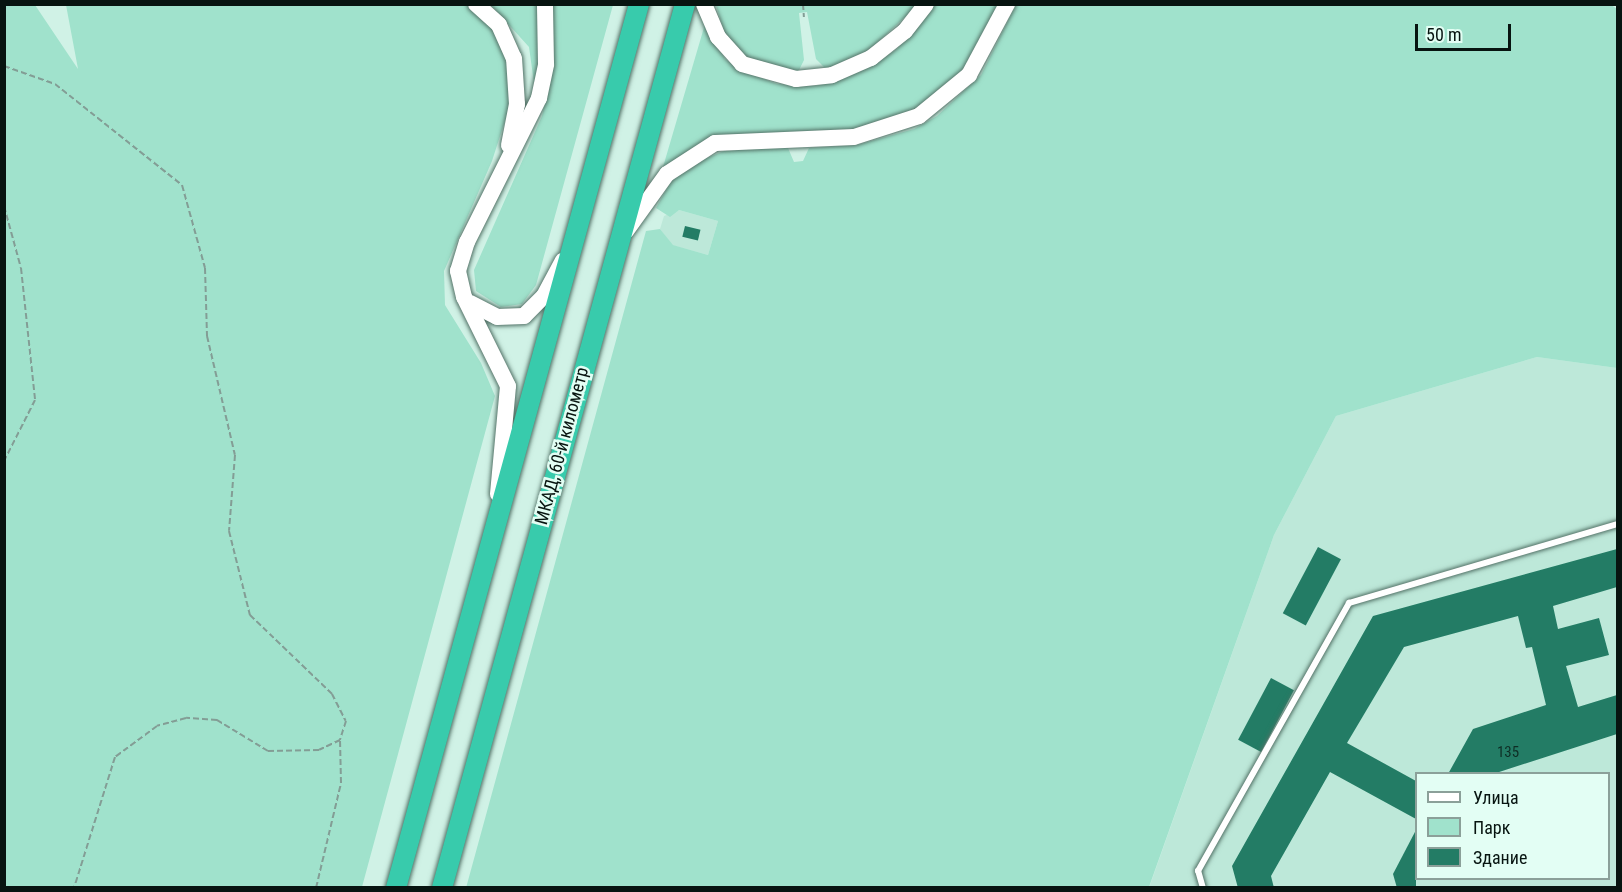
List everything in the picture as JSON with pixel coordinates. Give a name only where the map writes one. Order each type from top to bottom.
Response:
[{"type":"highway","points":[[396,888],[639,4]]},
{"type":"highway","name":"МКАД, 60-й километр","points":[[442,888],[617,244],[685,4]]},
{"type":"main road","points":[[476,4],[499,26],[514,58],[517,104],[502,170]]},
{"type":"main road","points":[[493,535],[508,386],[464,297],[460,259],[544,82],[545,4]]},
{"type":"main road","points":[[704,4],[718,37],[742,64],[796,80],[832,75],[871,58],[905,31],[926,4]]},
{"type":"main road","points":[[617,244],[651,192],[698,150],[735,140],[854,136],[919,116],[969,75],[1007,4]]},
{"type":"main road","points":[[464,297],[491,315],[524,316],[544,296],[573,245]]},
{"type":"lane","points":[[1203,888],[1198,872],[1349,603],[1617,524]]},
{"type":"path","points":[[803,4],[804,17]]},
{"type":"path","points":[[4,66],[55,84],[182,185],[205,268],[207,336],[235,455],[229,531],[250,615],[332,694],[346,721],[340,740],[341,783],[316,888]]},
{"type":"path","points":[[4,206],[21,268],[35,400],[4,461]]},
{"type":"path","points":[[74,888],[115,757],[157,726],[186,718],[217,720],[268,751],[320,750],[340,740]]},
{"type":"shaded area","points":[[679,210],[718,221],[708,255],[672,245],[660,229],[664,216]]},
{"type":"shaded area","points":[[1537,357],[1617,368],[1617,887],[1149,888],[1274,535],[1336,416]]},
{"type":"green space","points":[[1610,4],[1617,9],[1617,368],[1537,357],[1336,416],[1274,535],[1149,887],[466,888],[646,231],[660,229],[673,245],[708,255],[718,221],[679,210],[670,217],[656,208],[670,183],[692,164],[729,149],[788,148],[794,162],[803,161],[809,148],[857,145],[914,129],[937,116],[981,75],[1016,5]]},
{"type":"green space","points":[[5,5],[35,5],[78,69],[66,5],[468,5],[493,26],[503,43],[513,96],[492,161],[444,271],[445,305],[481,363],[495,396],[362,887],[5,888]]},
{"type":"green space","points":[[491,5],[539,5],[543,39],[535,90],[529,47]]},
{"type":"green space","points":[[552,5],[613,5],[536,285],[522,304],[501,307],[476,291],[474,270],[542,116],[553,66]]},
{"type":"green space","points":[[716,5],[918,5],[867,52],[827,70],[816,59],[807,12],[799,13],[804,60],[798,72],[747,58],[725,35]]},
{"type":"green space","points":[[933,5],[999,5],[963,72],[915,111],[850,130],[713,137],[663,167],[705,24],[725,59],[740,70],[777,84],[816,86],[876,63],[897,49]]},
{"type":"building","points":[[685,226],[701,230],[698,241],[682,237]]},
{"type":"building","points":[[1318,547],[1341,559],[1306,625],[1283,613]]},
{"type":"building","points":[[1617,549],[1617,587],[1553,606],[1558,629],[1599,618],[1609,655],[1566,666],[1578,707],[1617,695],[1617,734],[1499,772],[1449,772],[1473,729],[1546,705],[1532,647],[1526,648],[1518,616],[1404,647],[1347,743],[1415,780],[1415,818],[1330,772],[1271,876],[1274,888],[1238,888],[1232,866],[1373,616]]},
{"type":"building","points":[[1271,678],[1294,690],[1261,752],[1238,740]]},
{"type":"building","points":[[1415,832],[1416,888],[1397,888],[1393,874]]}]
